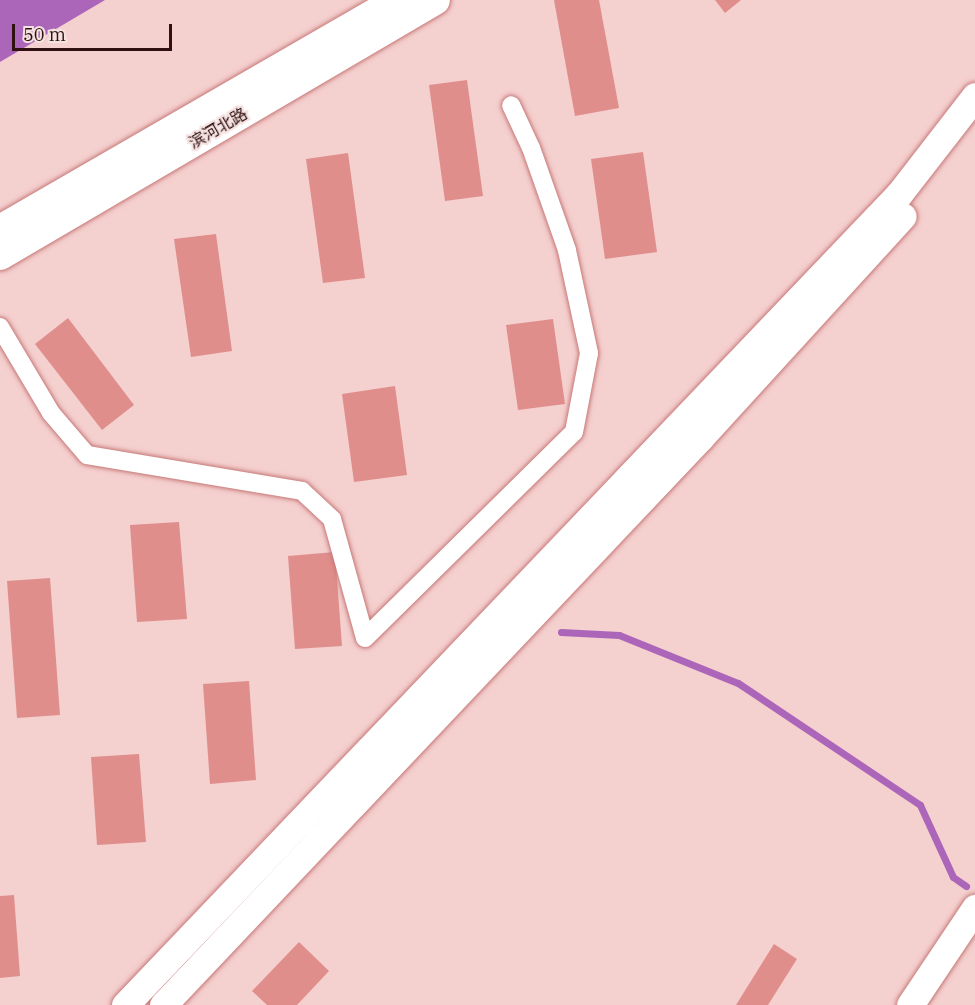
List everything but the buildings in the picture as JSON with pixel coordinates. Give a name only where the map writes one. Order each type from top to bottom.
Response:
[{"type":"main road","name":"滨河北路","points":[[0,230],[398,0]]},
{"type":"main road","name":"滨河北路","points":[[0,255],[435,0]]},
{"type":"main road","points":[[125,1005],[900,194],[975,96]]},
{"type":"main road","points":[[163,1005],[701,437],[913,205],[975,126]]},
{"type":"main road","points":[[910,1005],[975,908]]},
{"type":"street","points":[[0,327],[51,413],[87,455],[302,491],[332,519],[365,638],[574,432],[589,353],[567,250],[531,148],[511,105]]},
{"type":"shaded area","points":[[0,0],[105,0],[0,62]]},
{"type":"waterway","points":[[561,632],[619,635],[738,683],[920,805],[953,877],[966,886]]}]
